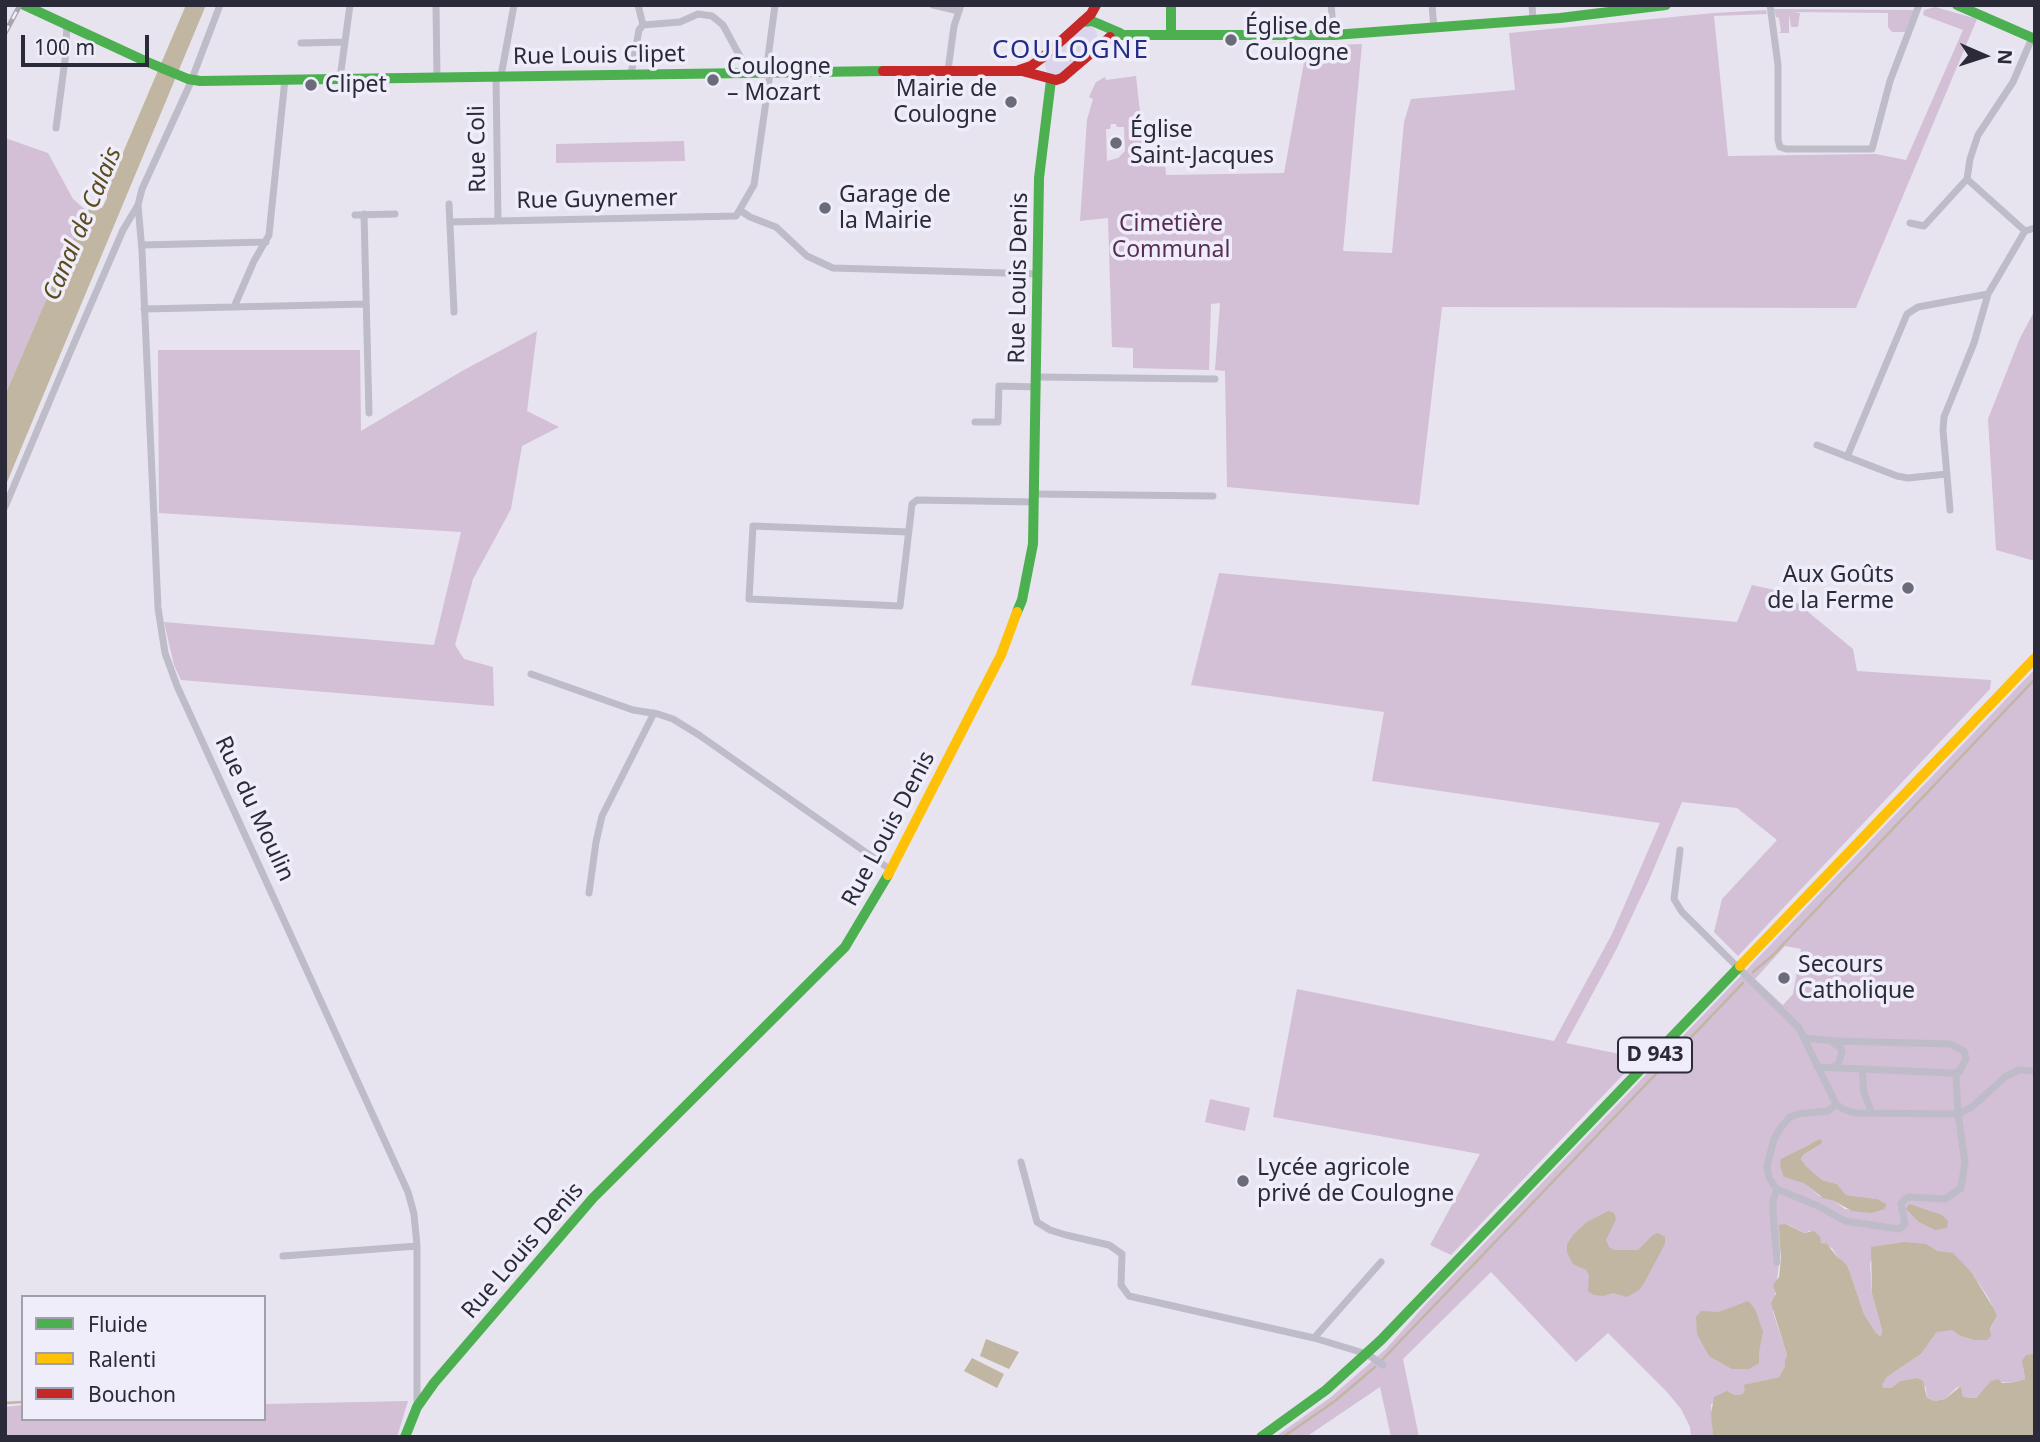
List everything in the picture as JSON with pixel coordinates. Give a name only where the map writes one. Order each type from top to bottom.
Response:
[{"type":"street","points":[[24,5],[188,78]]},
{"type":"street","points":[[5,507],[123,230],[138,205],[142,188],[220,5]]},
{"type":"street","points":[[340,78],[350,5]]},
{"type":"street","points":[[436,5],[437,77]]},
{"type":"street","name":"Rue Coli","points":[[498,221],[499,76],[514,5]]},
{"type":"street","points":[[638,5],[643,25]]},
{"type":"street","points":[[775,5],[754,185],[741,211],[776,227],[807,256],[832,268],[1038,274]]},
{"type":"street","points":[[933,5],[960,8],[952,35],[948,70]]},
{"type":"street","name":"Rue Louis Clipet","points":[[1015,71],[1028,68],[1042,58],[1082,22],[1096,5]]},
{"type":"street","points":[[1171,5],[1171,34]]},
{"type":"street","points":[[1331,5],[1334,35]]},
{"type":"street","points":[[1432,5],[1434,28]]},
{"type":"street","points":[[1532,5],[1533,20]]},
{"type":"street","points":[[1048,78],[1062,78],[1101,43],[1112,36],[1127,34],[1334,35],[1533,20],[1666,5]]},
{"type":"street","points":[[1770,5],[1777,65],[1778,140],[1780,147],[1786,149],[1872,149],[1890,81],[1919,5]]},
{"type":"street","points":[[1910,223],[1924,226],[1968,179],[1970,159],[1978,135],[2013,82],[2033,39],[1957,5]]},
{"type":"street","points":[[631,75],[639,30],[643,25],[680,22],[698,14],[712,16],[723,25],[749,73]]},
{"type":"street","points":[[1082,22],[1092,21],[1112,31],[1127,34]]},
{"type":"street","points":[[1098,24],[1102,34],[1101,43]]},
{"type":"street","points":[[56,128],[67,25]]},
{"type":"street","points":[[301,43],[345,42]]},
{"type":"street","name":"Rue Louis Denis","points":[[405,1437],[418,1407],[439,1377],[593,1198],[835,958],[861,924],[1011,633],[1030,566],[1035,498],[1039,178],[1048,78],[1039,68],[1042,58]]},
{"type":"street","name":"Rue Louis Clipet","points":[[188,78],[948,70],[1015,71],[1048,78]]},
{"type":"street","points":[[234,307],[254,261],[266,242],[285,79]]},
{"type":"street","points":[[1968,179],[2025,231]]},
{"type":"street","points":[[449,204],[454,312]]},
{"type":"street","name":"Rue du Moulin","points":[[138,205],[158,608],[164,653],[401,1172],[412,1206],[417,1245],[418,1407]]},
{"type":"street","name":"Rue Guynemer","points":[[450,222],[726,218],[736,216],[741,211]]},
{"type":"street","points":[[364,214],[369,413]]},
{"type":"street","points":[[355,215],[395,214]]},
{"type":"street","points":[[1950,510],[1944,417],[1974,343],[1988,293],[2025,231],[2035,228]]},
{"type":"street","points":[[142,245],[266,242]]},
{"type":"street","points":[[1847,457],[1907,314],[1918,307],[1988,293]]},
{"type":"street","points":[[144,309],[366,304]]},
{"type":"street","points":[[975,422],[998,422],[999,386],[1037,382],[1216,379]]},
{"type":"street","points":[[1817,445],[1903,477],[1947,474]]},
{"type":"street","points":[[908,532],[753,526],[748,599],[900,606],[912,504],[917,500],[1213,496]]},
{"type":"street","name":"D 943","points":[[1261,1437],[1313,1401],[1367,1354],[2035,658]]},
{"type":"street","points":[[531,674],[633,710],[668,717],[699,735],[891,870]]},
{"type":"street","points":[[589,892],[596,842],[603,816],[654,713]]},
{"type":"street","points":[[1681,850],[1674,899],[1682,912],[1799,1028],[1836,1104],[1854,1113]]},
{"type":"street","points":[[1804,1038],[1950,1044],[1964,1051],[1966,1059],[1964,1066],[1956,1072],[1817,1067]]},
{"type":"street","points":[[1826,1040],[1835,1043],[1842,1052],[1838,1065],[1832,1068]]},
{"type":"street","points":[[1862,1069],[1864,1093],[1872,1113]]},
{"type":"street","points":[[1956,1072],[1958,1114],[1965,1149],[1961,1188],[1945,1199],[1905,1199],[1901,1203],[1905,1224],[1903,1227],[1880,1227],[1845,1221],[1777,1189],[1769,1178],[1767,1166],[1774,1139],[1790,1117],[1828,1111],[1958,1114],[1972,1107],[2005,1077],[2019,1070],[2035,1071]]},
{"type":"street","points":[[1828,1111],[1836,1104]]},
{"type":"street","points":[[1021,1162],[1037,1222],[1066,1236],[1109,1245],[1122,1254],[1121,1285],[1129,1297],[1314,1338],[1367,1354],[1382,1365]]},
{"type":"street","points":[[1777,1189],[1773,1201],[1777,1262]]},
{"type":"street","points":[[283,1256],[417,1245]]},
{"type":"street","points":[[1314,1338],[1381,1262]]},
{"type":"green space","name":"Cimetière Communal","points":[[1935,7],[1977,19],[1856,308],[1442,307],[1419,505],[1227,487],[1225,371],[1215,370],[1220,303],[1211,304],[1209,370],[1133,368],[1133,348],[1112,347],[1108,218],[1080,221],[1087,120],[1093,99],[1089,97],[1096,82],[1105,77],[1106,80],[1136,76],[1144,149],[1164,148],[1166,175],[1284,173],[1307,46],[1362,44],[1343,251],[1392,253],[1404,122],[1411,99],[1515,90],[1509,33],[1766,10],[1767,14],[1714,16],[1728,156],[1876,154],[1906,160],[1963,30],[1923,15],[1924,10]],"holes":[[[1111,124],[1116,124],[1117,127],[1124,127],[1125,151],[1118,158],[1107,161],[1106,129],[1110,129]]]},
{"type":"green space","points":[[1774,9],[1914,10],[1905,32],[1892,32],[1888,27],[1888,13],[1793,12],[1800,13],[1798,27],[1791,27],[1789,13],[1789,33],[1779,33],[1779,18],[1776,17]]},
{"type":"green space","points":[[5,138],[48,153],[73,199],[87,211],[5,395]]},
{"type":"green space","points":[[684,141],[685,161],[556,163],[556,144]]},
{"type":"green space","points":[[2035,310],[2035,561],[1996,550],[1988,419],[2020,338]]},
{"type":"green space","points":[[537,331],[527,411],[559,427],[522,446],[511,509],[473,579],[455,645],[464,659],[493,667],[494,706],[181,680],[174,665],[164,622],[434,645],[461,532],[159,513],[158,350],[360,350],[361,431],[462,371]]},
{"type":"green space","points":[[1219,573],[1737,622],[1752,585],[1784,592],[1853,649],[1857,671],[1991,680],[1990,689],[1738,956],[1714,932],[1722,899],[1777,840],[1737,808],[1682,802],[1616,950],[1566,1043],[1639,1058],[1451,1255],[1430,1245],[1480,1154],[1273,1117],[1297,989],[1554,1041],[1612,934],[1660,823],[1372,781],[1384,712],[1191,685]]},
{"type":"green space","points":[[2035,669],[2035,1353],[2026,1355],[2023,1368],[2025,1379],[2011,1383],[1992,1381],[1976,1398],[1963,1397],[1961,1386],[1945,1399],[1935,1401],[1927,1398],[1926,1388],[1917,1378],[1884,1388],[1882,1385],[1887,1377],[1921,1354],[1937,1332],[1952,1330],[1960,1336],[1974,1340],[1990,1330],[1997,1316],[1988,1297],[1972,1273],[1926,1245],[1873,1255],[1870,1264],[1872,1294],[1882,1330],[1880,1336],[1864,1314],[1848,1267],[1832,1248],[1821,1243],[1810,1231],[1804,1233],[1787,1224],[1781,1248],[1773,1312],[1787,1355],[1785,1366],[1779,1377],[1748,1384],[1743,1386],[1746,1389],[1743,1394],[1711,1404],[1713,1437],[1691,1437],[1690,1427],[1681,1409],[1608,1333],[1576,1362],[1491,1272],[1403,1359],[1419,1437],[1391,1437],[1380,1387],[1306,1437],[1275,1437],[1331,1397],[1386,1349],[1424,1306]],"holes":[[[1785,946],[1801,949],[1793,994],[1783,1005],[1755,979]],[[1810,1144],[1821,1144],[1803,1155],[1801,1159],[1806,1166],[1822,1180],[1837,1184],[1846,1195],[1877,1199],[1871,1213],[1845,1209],[1834,1201],[1819,1196],[1804,1182],[1784,1177],[1793,1153]]]},
{"type":"green space","points":[[1210,1099],[1250,1108],[1245,1131],[1205,1122]]},
{"type":"green space","points":[[408,1401],[397,1437],[5,1437],[5,1407],[21,1405],[21,1421],[266,1421],[266,1404]]},
{"type":"shaded area","points":[[1092,25],[1097,33],[1096,42],[1059,76],[1047,72],[1044,61],[1080,27]]},
{"type":"water","name":"Canal de Calais","points":[[186,5],[206,5],[5,487],[5,395],[87,211],[94,206],[102,208],[107,198],[107,190]]},
{"type":"water","points":[[1820,1139],[1821,1144],[1803,1155],[1801,1159],[1806,1166],[1822,1180],[1837,1184],[1846,1195],[1877,1199],[1886,1204],[1885,1209],[1871,1213],[1852,1211],[1823,1198],[1804,1183],[1784,1177],[1780,1166],[1781,1159]]},
{"type":"water","points":[[1909,1204],[1942,1215],[1948,1221],[1947,1228],[1935,1230],[1919,1222],[1906,1209]]},
{"type":"water","points":[[1608,1211],[1614,1213],[1616,1219],[1606,1240],[1614,1250],[1638,1250],[1653,1235],[1658,1233],[1665,1237],[1665,1244],[1644,1283],[1639,1290],[1627,1297],[1613,1293],[1594,1295],[1588,1291],[1589,1275],[1586,1270],[1573,1264],[1567,1252],[1567,1244],[1573,1235],[1587,1222]]},
{"type":"water","points":[[1786,1224],[1804,1233],[1814,1231],[1820,1237],[1821,1243],[1827,1244],[1843,1261],[1848,1267],[1864,1314],[1880,1336],[1882,1330],[1872,1294],[1871,1247],[1905,1242],[1926,1244],[1937,1251],[1953,1253],[1972,1273],[1994,1309],[1997,1316],[1990,1329],[1991,1336],[1987,1340],[1974,1340],[1960,1336],[1952,1330],[1937,1332],[1921,1354],[1887,1377],[1882,1385],[1884,1388],[1891,1388],[1900,1381],[1917,1378],[1923,1381],[1927,1398],[1935,1401],[1945,1399],[1961,1386],[1963,1397],[1976,1398],[1991,1381],[1998,1379],[2002,1383],[2011,1383],[2025,1379],[2022,1361],[2026,1355],[2035,1353],[2035,1437],[1713,1437],[1711,1414],[1714,1397],[1727,1391],[1734,1395],[1743,1394],[1743,1385],[1779,1377],[1785,1366],[1787,1355],[1771,1303],[1776,1294],[1773,1285],[1779,1277],[1781,1259],[1779,1225]]},
{"type":"water","points":[[1748,1301],[1755,1309],[1763,1332],[1759,1363],[1749,1369],[1732,1369],[1709,1356],[1697,1334],[1696,1317],[1701,1311],[1719,1312]]},
{"type":"water","points":[[986,1339],[1019,1352],[1009,1369],[980,1356]]},
{"type":"water","points":[[972,1358],[1004,1374],[997,1388],[964,1371]]},
{"type":"waterway","points":[[1753,972],[1772,956],[2035,679]]},
{"type":"waterway","points":[[1383,1359],[1743,983]]},
{"type":"waterway","points":[[1283,1437],[1335,1401],[1375,1367]]},
{"type":"waterway","points":[[5,1403],[21,1402]]},
{"type":"railway","points":[[5,33],[20,5]]},
{"type":"traffic: fast","points":[[24,5],[145,61],[188,79],[200,81],[883,71]]},
{"type":"traffic: fast","points":[[1171,5],[1171,34]]},
{"type":"traffic: fast","points":[[1110,37],[1334,35],[1560,18],[1666,5]]},
{"type":"traffic: fast","points":[[1957,5],[2035,39]]},
{"type":"traffic: fast","points":[[1082,22],[1092,21],[1120,33]]},
{"type":"traffic: fast","points":[[1017,612],[1022,600],[1033,544],[1039,178],[1051,80]]},
{"type":"traffic: fast","points":[[405,1437],[417,1407],[434,1383],[593,1198],[845,947],[888,875]]},
{"type":"traffic: fast","points":[[1261,1437],[1326,1390],[1381,1340],[1740,966]]},
{"type":"traffic: slow","points":[[888,875],[1001,655],[1017,612]]},
{"type":"traffic: slow","points":[[1740,966],[2035,658]]},
{"type":"traffic: jam","points":[[1019,70],[1042,58],[1091,14],[1096,5]]},
{"type":"traffic: jam","points":[[883,71],[1022,71],[1056,80],[1062,78],[1110,37]]},
{"type":"place","name":"Église de Coulogne","points":[[1231,40]]},
{"type":"place","name":"Coulogne – Mozart","points":[[713,80]]},
{"type":"place","name":"Clipet","points":[[311,85]]},
{"type":"place","name":"Mairie de Coulogne","points":[[1011,102]]},
{"type":"place","name":"Église Saint-Jacques","points":[[1116,143]]},
{"type":"place","name":"Garage de la Mairie","points":[[825,208]]},
{"type":"place","name":"Aux Goûts de la Ferme","points":[[1908,588]]},
{"type":"place","name":"Secours Catholique","points":[[1784,978]]},
{"type":"place","name":"Lycée agricole privé de Coulogne","points":[[1243,1181]]},
{"type":"district","name":"COULOGNE","points":[[1071,51]]}]
